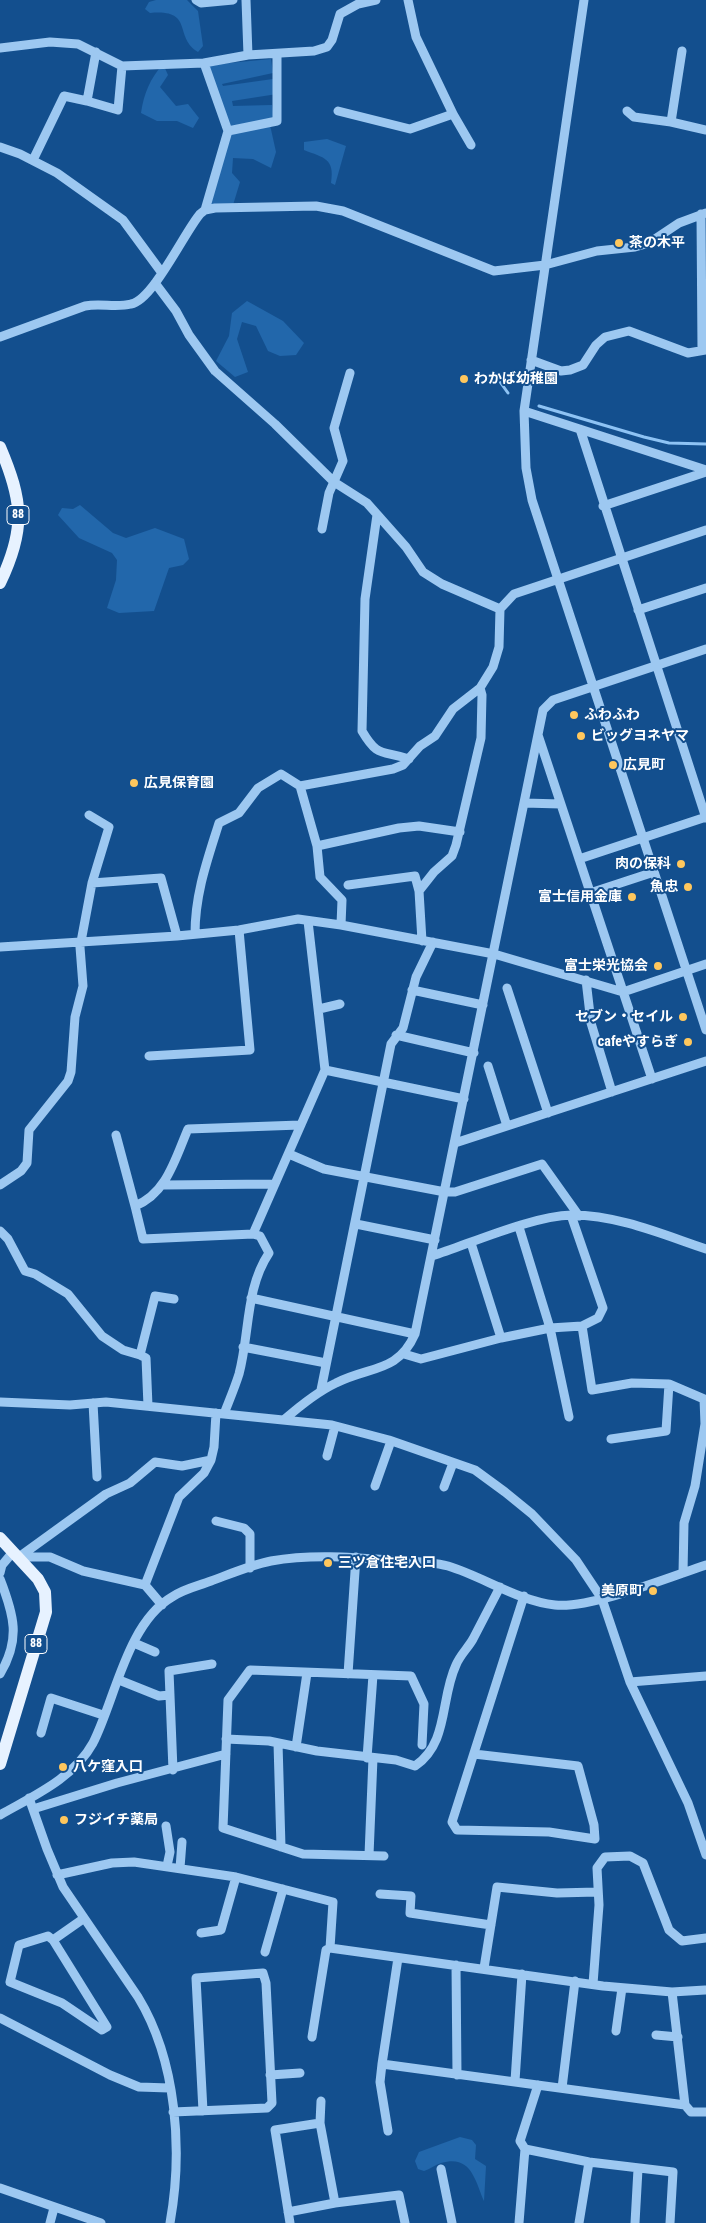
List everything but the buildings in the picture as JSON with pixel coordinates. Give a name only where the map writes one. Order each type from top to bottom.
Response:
[{"type":"main road","name":"88","points":[[0,447],[18,494],[18,519],[14,552],[0,583]]},
{"type":"main road","name":"88","points":[[0,1538],[38,1578],[45,1592],[46,1612],[0,1764]]},
{"type":"street","points":[[196,0],[200,3],[233,0]]},
{"type":"street","points":[[246,0],[248,55]]},
{"type":"street","points":[[0,48],[50,42],[78,44],[122,66],[144,67],[176,62],[204,63],[248,55],[314,51],[327,47],[332,40],[340,14],[358,4],[376,0]]},
{"type":"street","points":[[408,0],[416,37],[470,145]]},
{"type":"street","points":[[584,0],[524,411],[527,476],[532,500],[557,579],[706,1030]]},
{"type":"street","points":[[670,122],[682,51]]},
{"type":"street","points":[[87,101],[96,52]]},
{"type":"street","points":[[228,131],[277,120],[277,54]]},
{"type":"street","points":[[0,337],[85,306],[96,304],[133,304],[145,296],[155,283],[193,222],[205,210],[228,131],[204,63]]},
{"type":"street","points":[[33,160],[64,96],[118,110],[122,66]]},
{"type":"street","points":[[627,111],[634,117],[706,130]]},
{"type":"street","points":[[338,112],[410,129],[454,114]]},
{"type":"street","points":[[0,147],[33,160],[57,173],[123,220],[162,273]]},
{"type":"street","points":[[205,210],[246,206],[316,206],[344,211],[494,271],[545,266],[597,251],[635,248],[649,243],[679,223],[704,214],[704,350],[688,353],[629,331],[605,337],[596,344],[583,365],[570,370],[561,371],[531,360]]},
{"type":"street","points":[[155,283],[176,311],[189,334],[215,371],[275,424],[334,482],[367,503],[406,547],[423,572],[442,584],[500,609]]},
{"type":"street","points":[[322,529],[329,493],[343,461],[334,428],[350,373]]},
{"type":"street","points":[[524,411],[706,472]]},
{"type":"street","points":[[579,859],[706,818],[603,506],[580,430]]},
{"type":"street","points":[[603,506],[706,472]]},
{"type":"street","points":[[377,515],[365,599],[362,731],[372,748],[378,753],[391,753],[409,760]]},
{"type":"street","points":[[195,934],[195,908],[201,881],[219,824],[239,813],[258,788],[280,774],[300,786],[393,769],[409,760],[420,746],[435,736],[454,709],[480,688],[493,667],[499,648],[500,609],[514,594],[706,530]]},
{"type":"street","points":[[638,610],[706,588]]},
{"type":"street","points":[[285,1419],[321,1390],[338,1381],[384,1365],[404,1354],[415,1334],[456,1144],[543,710],[553,700],[706,649]]},
{"type":"street","points":[[419,891],[434,872],[452,856],[460,832],[481,738],[482,695],[480,688]]},
{"type":"street","points":[[538,735],[652,1079]]},
{"type":"street","points":[[300,786],[317,846],[320,877],[342,900],[341,925]]},
{"type":"street","points":[[524,803],[561,804]]},
{"type":"street","points":[[0,1185],[21,1171],[27,1163],[28,1130],[68,1080],[71,1072],[76,1017],[84,986],[81,943],[92,884],[109,827],[89,815]]},
{"type":"street","points":[[317,846],[399,828],[419,826],[460,832]]},
{"type":"street","points":[[590,893],[654,872]]},
{"type":"street","points":[[348,885],[415,876],[419,891],[422,941]]},
{"type":"street","points":[[92,884],[161,878],[177,936]]},
{"type":"street","points":[[0,947],[177,936],[239,930],[298,919],[341,925],[494,954],[623,992],[706,964]]},
{"type":"street","points":[[252,1234],[325,1070],[320,1009],[308,921]]},
{"type":"street","points":[[149,1056],[250,1050],[239,930]]},
{"type":"street","points":[[321,1390],[391,1044],[403,1028],[416,977],[433,942]]},
{"type":"street","points":[[586,980],[591,1023],[612,1092]]},
{"type":"street","points":[[507,988],[548,1113]]},
{"type":"street","points":[[412,990],[483,1005]]},
{"type":"street","points":[[320,1009],[340,1004]]},
{"type":"street","points":[[396,1035],[474,1053]]},
{"type":"street","points":[[456,1144],[706,1061]]},
{"type":"street","points":[[488,1066],[507,1126]]},
{"type":"street","points":[[325,1070],[464,1099]]},
{"type":"street","points":[[135,1206],[148,1200],[163,1185],[188,1129],[300,1126]]},
{"type":"street","points":[[116,1135],[143,1239],[252,1234],[260,1236],[269,1253],[259,1268],[251,1298],[239,1373],[220,1414],[211,1460],[204,1473],[179,1497],[145,1585]]},
{"type":"street","points":[[289,1154],[324,1169],[445,1192],[455,1192],[542,1164],[575,1216],[602,1308],[598,1318],[582,1326],[550,1328],[421,1358],[404,1354]]},
{"type":"street","points":[[163,1185],[275,1184]]},
{"type":"street","points":[[432,1256],[544,1219],[575,1216],[638,1226],[706,1249]]},
{"type":"street","points":[[356,1224],[435,1240]]},
{"type":"street","points":[[519,1227],[550,1328],[569,1418]]},
{"type":"street","points":[[0,1232],[8,1239],[25,1271],[35,1274],[68,1294],[102,1336],[123,1350],[146,1358],[148,1406]]},
{"type":"street","points":[[471,1243],[501,1338]]},
{"type":"street","points":[[140,1355],[155,1296],[174,1299]]},
{"type":"street","points":[[251,1298],[415,1334]]},
{"type":"street","points":[[582,1326],[592,1390],[632,1383],[669,1384],[704,1399],[705,1424],[695,1486],[684,1523],[682,1573]]},
{"type":"street","points":[[243,1347],[326,1363]]},
{"type":"street","points":[[611,1440],[666,1431],[669,1384]]},
{"type":"street","points":[[0,1402],[63,1405],[93,1403],[148,1406],[285,1419],[335,1426],[391,1441],[475,1470],[532,1514],[576,1560],[602,1598],[630,1682],[688,1803],[706,1855]]},
{"type":"street","points":[[93,1403],[97,1477]]},
{"type":"street","points":[[327,1456],[335,1426]]},
{"type":"street","points":[[375,1486],[391,1441]]},
{"type":"street","points":[[0,1573],[2,1565],[106,1494],[130,1482],[155,1462],[182,1466],[211,1460]]},
{"type":"street","points":[[444,1487],[453,1463]]},
{"type":"street","points":[[216,1521],[244,1528],[250,1534],[250,1568]]},
{"type":"street","points":[[16,1555],[50,1558],[83,1571],[145,1585],[162,1605]]},
{"type":"street","points":[[0,1814],[61,1779],[79,1762],[92,1744],[134,1643],[148,1618],[171,1597],[190,1588],[269,1562],[298,1558],[356,1558],[421,1562],[447,1566],[524,1596],[555,1605],[571,1605],[602,1598],[706,1565]]},
{"type":"street","points":[[348,1674],[356,1558]]},
{"type":"street","points":[[0,1579],[10,1604],[14,1627],[13,1645],[0,1674]]},
{"type":"street","points":[[226,1738],[278,1743],[370,1758],[396,1760],[415,1766],[426,1758],[441,1730],[449,1685],[456,1664],[472,1641],[500,1587]]},
{"type":"street","points":[[474,1754],[578,1766],[594,1825],[595,1839],[549,1832],[457,1830],[452,1822],[524,1596]]},
{"type":"street","points":[[134,1643],[155,1652]]},
{"type":"street","points":[[173,1770],[169,1671],[212,1664]]},
{"type":"street","points":[[384,1856],[304,1854],[223,1828],[228,1700],[250,1670],[411,1676],[424,1704],[422,1745]]},
{"type":"street","points":[[296,1747],[295,1726],[299,1700],[307,1673]]},
{"type":"street","points":[[369,1855],[365,1832],[370,1806],[373,1675]]},
{"type":"street","points":[[630,1682],[706,1676]]},
{"type":"street","points":[[119,1680],[158,1696],[170,1695]]},
{"type":"street","points":[[42,1733],[51,1698],[103,1715]]},
{"type":"street","points":[[278,1743],[274,1760],[276,1812],[281,1847]]},
{"type":"street","points":[[33,1809],[117,1783],[173,1770],[226,1754]]},
{"type":"street","points":[[29,1798],[57,1875],[83,1919],[149,2014],[165,2056],[173,2112],[177,2175],[170,2223]]},
{"type":"street","points":[[360,1806],[370,1806]]},
{"type":"street","points":[[166,1826],[170,1852],[167,1866]]},
{"type":"street","points":[[180,1868],[182,1842]]},
{"type":"street","points":[[594,1984],[600,1905],[597,1892],[597,1868],[605,1857],[630,1856],[643,1863],[669,1930],[682,1941],[706,1938]]},
{"type":"street","points":[[57,1875],[112,1863],[134,1862],[236,1877],[333,1902],[330,1948],[326,1950],[312,2038]]},
{"type":"street","points":[[201,1933],[221,1930],[236,1877]]},
{"type":"street","points":[[484,1968],[496,1887],[557,1893],[597,1892]]},
{"type":"street","points":[[265,1952],[283,1889]]},
{"type":"street","points":[[380,1894],[411,1896],[410,1913],[491,1925]]},
{"type":"street","points":[[53,1940],[83,1919]]},
{"type":"street","points":[[48,1936],[53,1940],[107,2027],[102,2030],[62,2003],[10,1982],[20,1945],[48,1936]]},
{"type":"street","points":[[330,1948],[622,1988],[672,1992],[705,1990]]},
{"type":"street","points":[[388,2131],[380,2082],[398,1958]]},
{"type":"street","points":[[456,1965],[457,2074]]},
{"type":"street","points":[[173,2112],[203,2111],[267,2108],[272,2103],[266,1983],[262,1973],[196,1978],[203,2111]]},
{"type":"street","points":[[516,2081],[522,1974]]},
{"type":"street","points":[[562,2088],[575,1981]]},
{"type":"street","points":[[616,2031],[622,1988]]},
{"type":"street","points":[[672,1992],[685,2105],[691,2112],[706,2112]]},
{"type":"street","points":[[0,2018],[110,2075],[139,2086],[169,2088]]},
{"type":"street","points":[[656,2035],[678,2038]]},
{"type":"street","points":[[382,2064],[685,2105]]},
{"type":"street","points":[[270,2075],[300,2073]]},
{"type":"street","points":[[519,2223],[525,2149],[520,2142],[538,2085]]},
{"type":"street","points":[[321,2101],[320,2123],[335,2203]]},
{"type":"street","points":[[290,2223],[276,2130],[320,2123]]},
{"type":"street","points":[[525,2149],[589,2162],[673,2172],[670,2223]]},
{"type":"street","points":[[579,2223],[589,2162]]},
{"type":"street","points":[[441,2169],[452,2223]]},
{"type":"street","points":[[635,2223],[638,2169]]},
{"type":"street","points":[[0,2188],[100,2223]]},
{"type":"street","points":[[288,2212],[335,2203],[399,2195],[405,2223]]},
{"type":"street","points":[[50,2223],[54,2208]]},
{"type":"shaded area","points":[[156,0],[187,0],[198,11],[203,46],[198,52],[186,39],[182,25],[173,15],[150,13],[145,9],[149,2]]},
{"type":"shaded area","points":[[271,59],[273,73],[222,84],[223,86],[273,79],[277,94],[232,101],[233,106],[272,105],[274,118],[270,125],[276,152],[271,168],[253,159],[233,158],[232,173],[240,182],[233,205],[209,207],[230,131],[208,65]]},
{"type":"shaded area","points":[[163,64],[168,75],[160,87],[176,106],[188,104],[199,118],[193,128],[177,121],[157,121],[141,113],[148,87],[154,75]]},
{"type":"shaded area","points":[[327,139],[346,146],[335,185],[331,183],[331,168],[326,160],[304,150],[304,142]]},
{"type":"shaded area","points":[[247,301],[283,321],[304,343],[296,355],[280,356],[268,351],[256,326],[242,322],[237,339],[248,372],[235,377],[216,361],[229,336],[232,313]]},
{"type":"shaded area","points":[[80,505],[113,533],[126,538],[155,528],[184,539],[189,559],[183,565],[169,568],[154,611],[119,613],[107,608],[116,580],[117,560],[112,553],[79,538],[58,515],[62,508],[73,509]]},
{"type":"shaded area","points":[[460,2137],[472,2140],[476,2145],[475,2159],[486,2166],[484,2201],[474,2177],[459,2162],[441,2163],[424,2171],[418,2169],[415,2161],[419,2152]]},
{"type":"waterway","points":[[493,372],[508,393]]},
{"type":"waterway","points":[[539,406],[669,443],[706,444]]},
{"type":"place","name":"茶の木平","points":[[619,243]]},
{"type":"place","name":"わかば幼稚園","points":[[464,379]]},
{"type":"place","name":"ふわふわ","points":[[574,715]]},
{"type":"place","name":"ビッグヨネヤマ","points":[[581,736]]},
{"type":"place","name":"広見町","points":[[613,765]]},
{"type":"place","name":"広見保育園","points":[[134,783]]},
{"type":"place","name":"肉の保科","points":[[681,864]]},
{"type":"place","name":"魚忠","points":[[688,887]]},
{"type":"place","name":"富士信用金庫","points":[[632,897]]},
{"type":"place","name":"富士栄光協会","points":[[658,966]]},
{"type":"place","name":"セブン・セイル","points":[[683,1017]]},
{"type":"place","name":"cafeやすらぎ","points":[[688,1042]]},
{"type":"place","name":"三ツ倉住宅入口","points":[[328,1563]]},
{"type":"place","name":"美原町","points":[[653,1591]]},
{"type":"place","name":"八ケ窪入口","points":[[63,1767]]},
{"type":"place","name":"フジイチ薬局","points":[[64,1820]]}]
